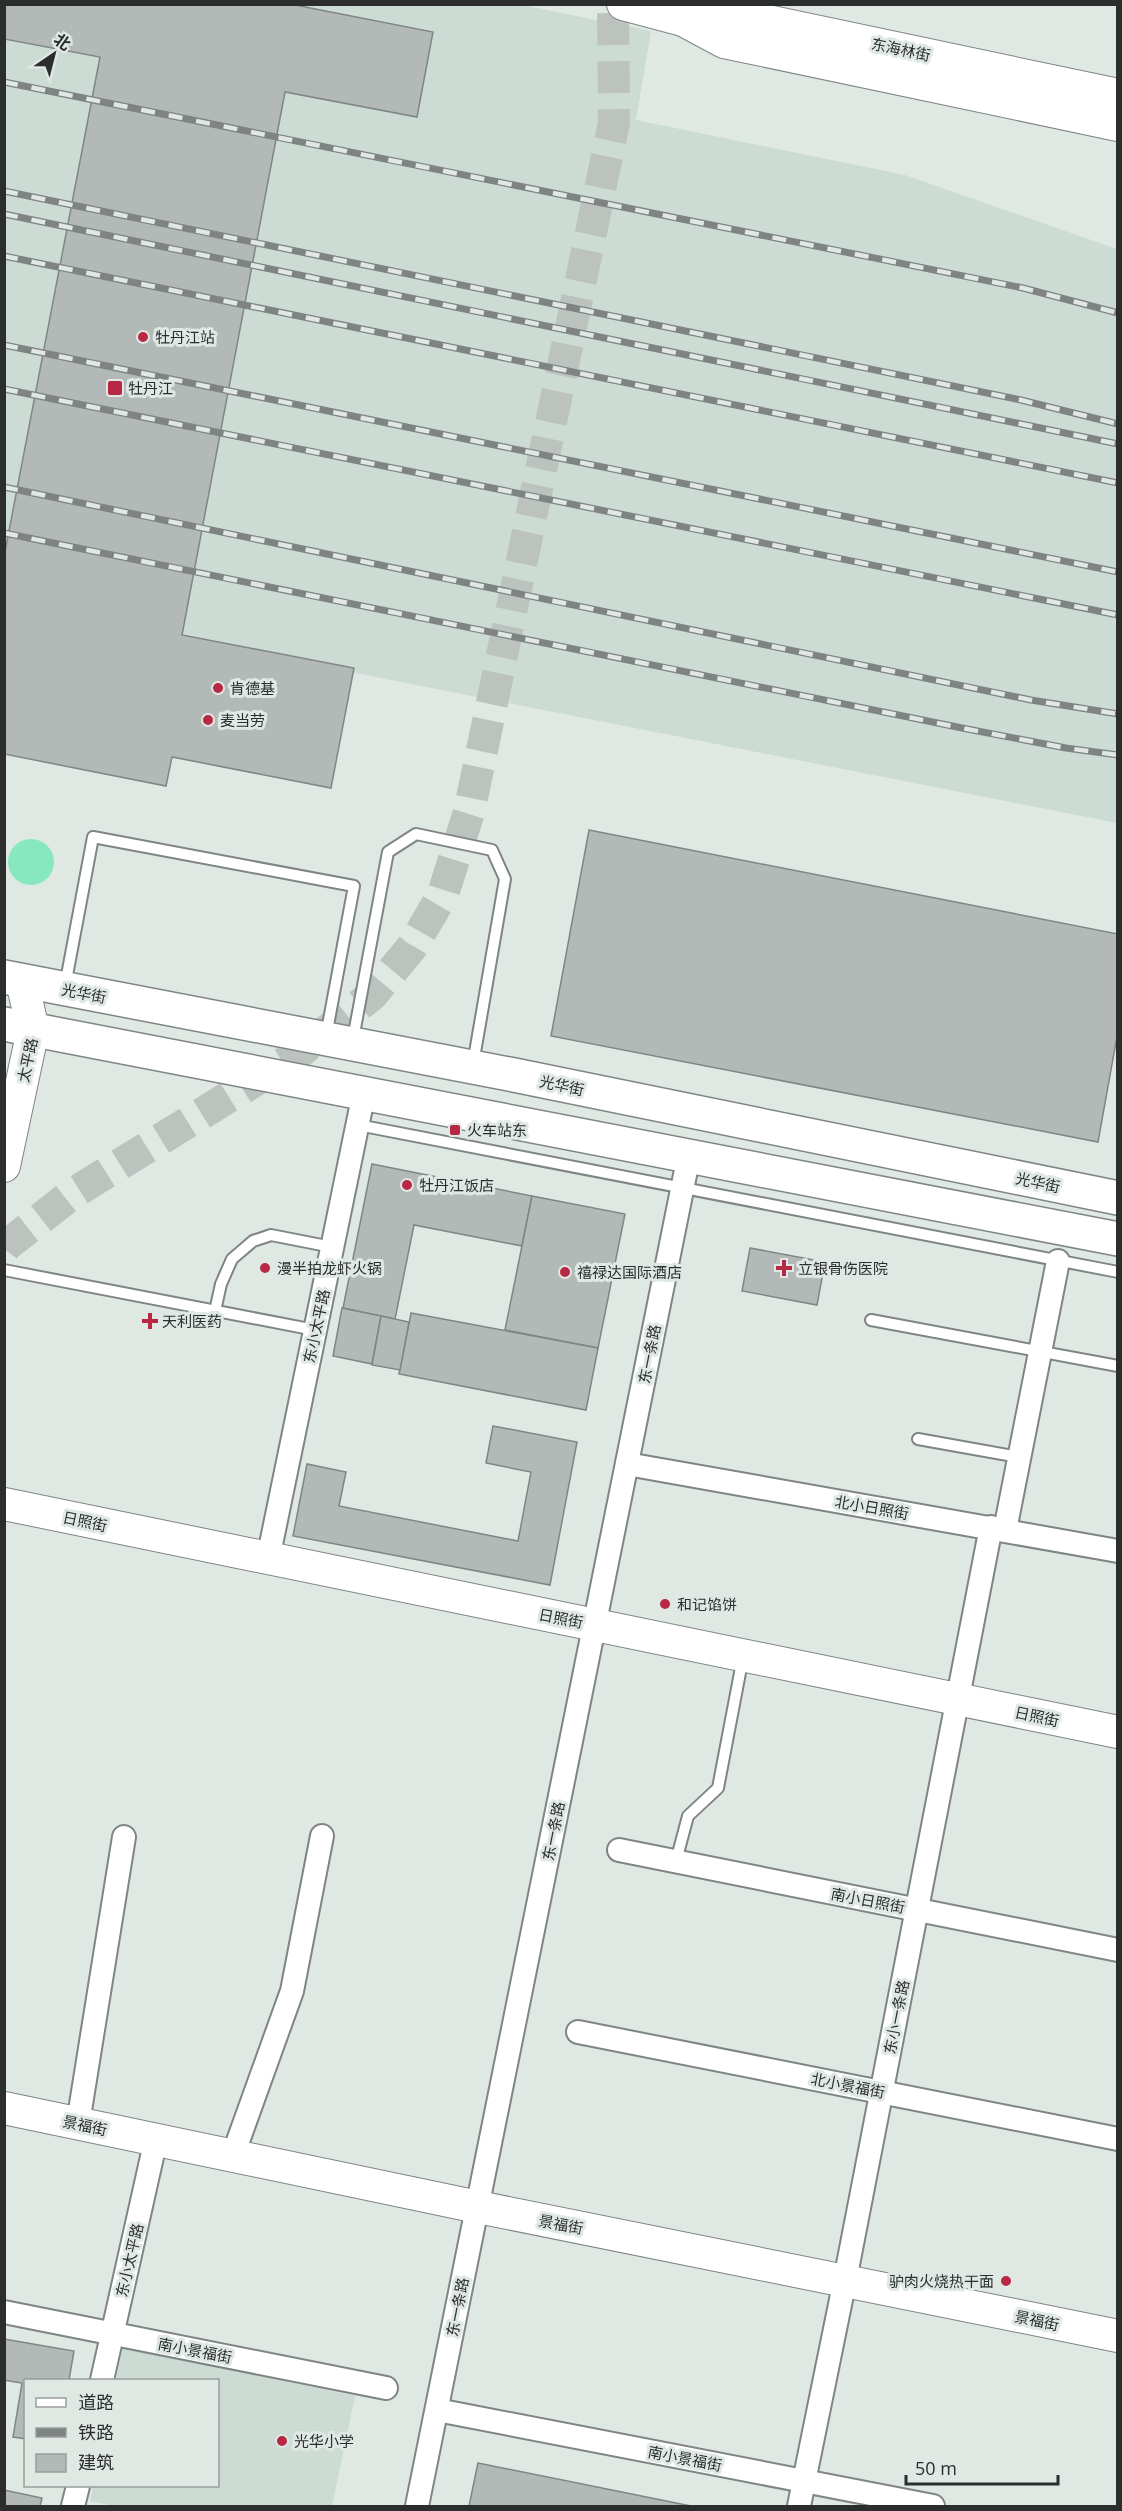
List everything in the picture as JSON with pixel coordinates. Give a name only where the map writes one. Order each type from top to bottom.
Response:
[{"type":"highway","name":"光华街","points":[[10,986],[65,990],[472,1067],[1118,1198]]},
{"type":"highway","points":[[19,1027],[1118,1239]]},
{"type":"street","points":[[623,4],[683,20],[724,42],[1118,125]]},
{"type":"street","name":"东海林街","points":[[683,20],[729,13],[1118,95]]},
{"type":"street","name":"太平路","points":[[4,1166],[19,1027],[10,986]]},
{"type":"street","name":"东小太平路","points":[[268,1559],[364,1093]]},
{"type":"street","name":"东一条路","points":[[417,2506],[689,1155]]},
{"type":"street","name":"东小一条路","points":[[799,2506],[882,2092],[957,1700],[998,1529],[1019,1457],[1058,1261]]},
{"type":"street","name":"北小日照街","points":[[627,1464],[1118,1551]]},
{"type":"street","name":"日照街","points":[[4,1504],[1118,1732]]},
{"type":"street","points":[[233,2155],[292,1991],[322,1836]]},
{"type":"street","points":[[78,2123],[124,1837]]},
{"type":"street","name":"南小日照街","points":[[620,1850],[1118,1950]]},
{"type":"street","name":"北小景福街","points":[[578,2032],[1118,2139]]},
{"type":"street","name":"景福街","points":[[4,2108],[1118,2337]]},
{"type":"street","name":"东小太平路","points":[[102,2379],[156,2139]]},
{"type":"street","name":"南小景福街","points":[[4,2312],[386,2388]]},
{"type":"street","name":"南小景福街","points":[[437,2410],[933,2506]]},
{"type":"street","points":[[73,2506],[78,2487]]},
{"type":"lane","points":[[339,1042],[388,852],[416,834],[492,850],[505,879],[472,1067]]},
{"type":"lane","points":[[65,990],[93,837],[354,886],[339,1042]]},
{"type":"lane","points":[[358,1125],[1118,1272]]},
{"type":"lane","points":[[215,1311],[221,1284],[232,1259],[253,1241],[271,1235],[332,1247]]},
{"type":"lane","points":[[4,1270],[315,1330]]},
{"type":"lane","points":[[871,1320],[1118,1366]]},
{"type":"lane","points":[[918,1438],[1019,1457]]},
{"type":"lane","points":[[676,1861],[688,1816],[718,1788],[743,1656]]},
{"type":"shaded area","points":[[517,4],[651,31],[636,120],[905,175],[1117,249],[1117,823],[5,604],[4,5]]},
{"type":"shaded area","name":"光华小学","points":[[123,2346],[355,2396],[332,2506],[114,2506],[90,2501],[93,2487],[219,2487],[219,2379],[116,2379]]},
{"type":"green space","points":[[31,839],[47,846],[54,862],[47,878],[31,885],[15,878],[8,862],[15,846]]},
{"type":"building","name":"牡丹江站","points":[[4,4],[290,4],[433,32],[417,117],[285,92],[182,635],[354,668],[331,788],[172,757],[166,786],[4,754],[4,557],[100,57],[4,39]]},
{"type":"building","points":[[589,830],[1118,934],[1118,1031],[1098,1142],[551,1036]]},
{"type":"building","points":[[372,1164],[532,1196],[522,1246],[414,1225],[395,1319],[343,1308]]},
{"type":"building","name":"禧禄达国际酒店","points":[[532,1196],[625,1214],[598,1348],[505,1330]]},
{"type":"building","points":[[750,1248],[825,1262],[817,1305],[742,1291]]},
{"type":"building","points":[[342,1308],[381,1316],[372,1364],[333,1356]]},
{"type":"building","points":[[411,1313],[598,1348],[586,1410],[399,1374]]},
{"type":"building","points":[[381,1316],[409,1322],[400,1370],[372,1365]]},
{"type":"building","points":[[493,1426],[577,1442],[550,1585],[293,1536],[307,1464],[346,1472],[339,1506],[518,1541],[531,1472],[486,1463]]},
{"type":"building","points":[[4,2339],[74,2351],[69,2379],[24,2379],[24,2439],[13,2437],[22,2383],[4,2380]]},
{"type":"building","points":[[478,2463],[691,2506],[469,2506]]},
{"type":"building","points":[[4,2490],[42,2498],[40,2506],[4,2506]]},
{"type":"tunnel","points":[[4,1249],[72,1194],[295,1056],[372,995],[412,947],[443,894],[469,812],[614,123],[613,4]]},
{"type":"railway","points":[[4,82],[1023,288],[1118,313]]},
{"type":"railway","points":[[4,191],[1021,400],[1118,424]]},
{"type":"railway","points":[[4,214],[1118,444]]},
{"type":"railway","points":[[4,256],[1118,483]]},
{"type":"railway","points":[[4,345],[1118,572]]},
{"type":"railway","points":[[4,389],[1118,615]]},
{"type":"railway","points":[[4,487],[1031,700],[1118,714]]},
{"type":"railway","points":[[4,533],[962,728],[1066,748],[1118,755]]},
{"type":"place","name":"牡丹江站","points":[[143,337]]},
{"type":"place","name":"牡丹江","points":[[115,388]]},
{"type":"place","name":"肯德基","points":[[218,688]]},
{"type":"place","name":"麦当劳","points":[[208,720]]},
{"type":"place","name":"火车站东","points":[[455,1130]]},
{"type":"place","name":"牡丹江饭店","points":[[407,1185]]},
{"type":"place","name":"漫半拍龙虾火锅","points":[[265,1268]]},
{"type":"place","name":"立银骨伤医院","points":[[784,1268]]},
{"type":"place","name":"禧禄达国际酒店","points":[[565,1272]]},
{"type":"place","name":"天利医药","points":[[150,1321]]},
{"type":"place","name":"和记馅饼","points":[[665,1604]]},
{"type":"place","name":"驴肉火烧热干面","points":[[1006,2281]]},
{"type":"place","name":"光华小学","points":[[282,2441]]}]
